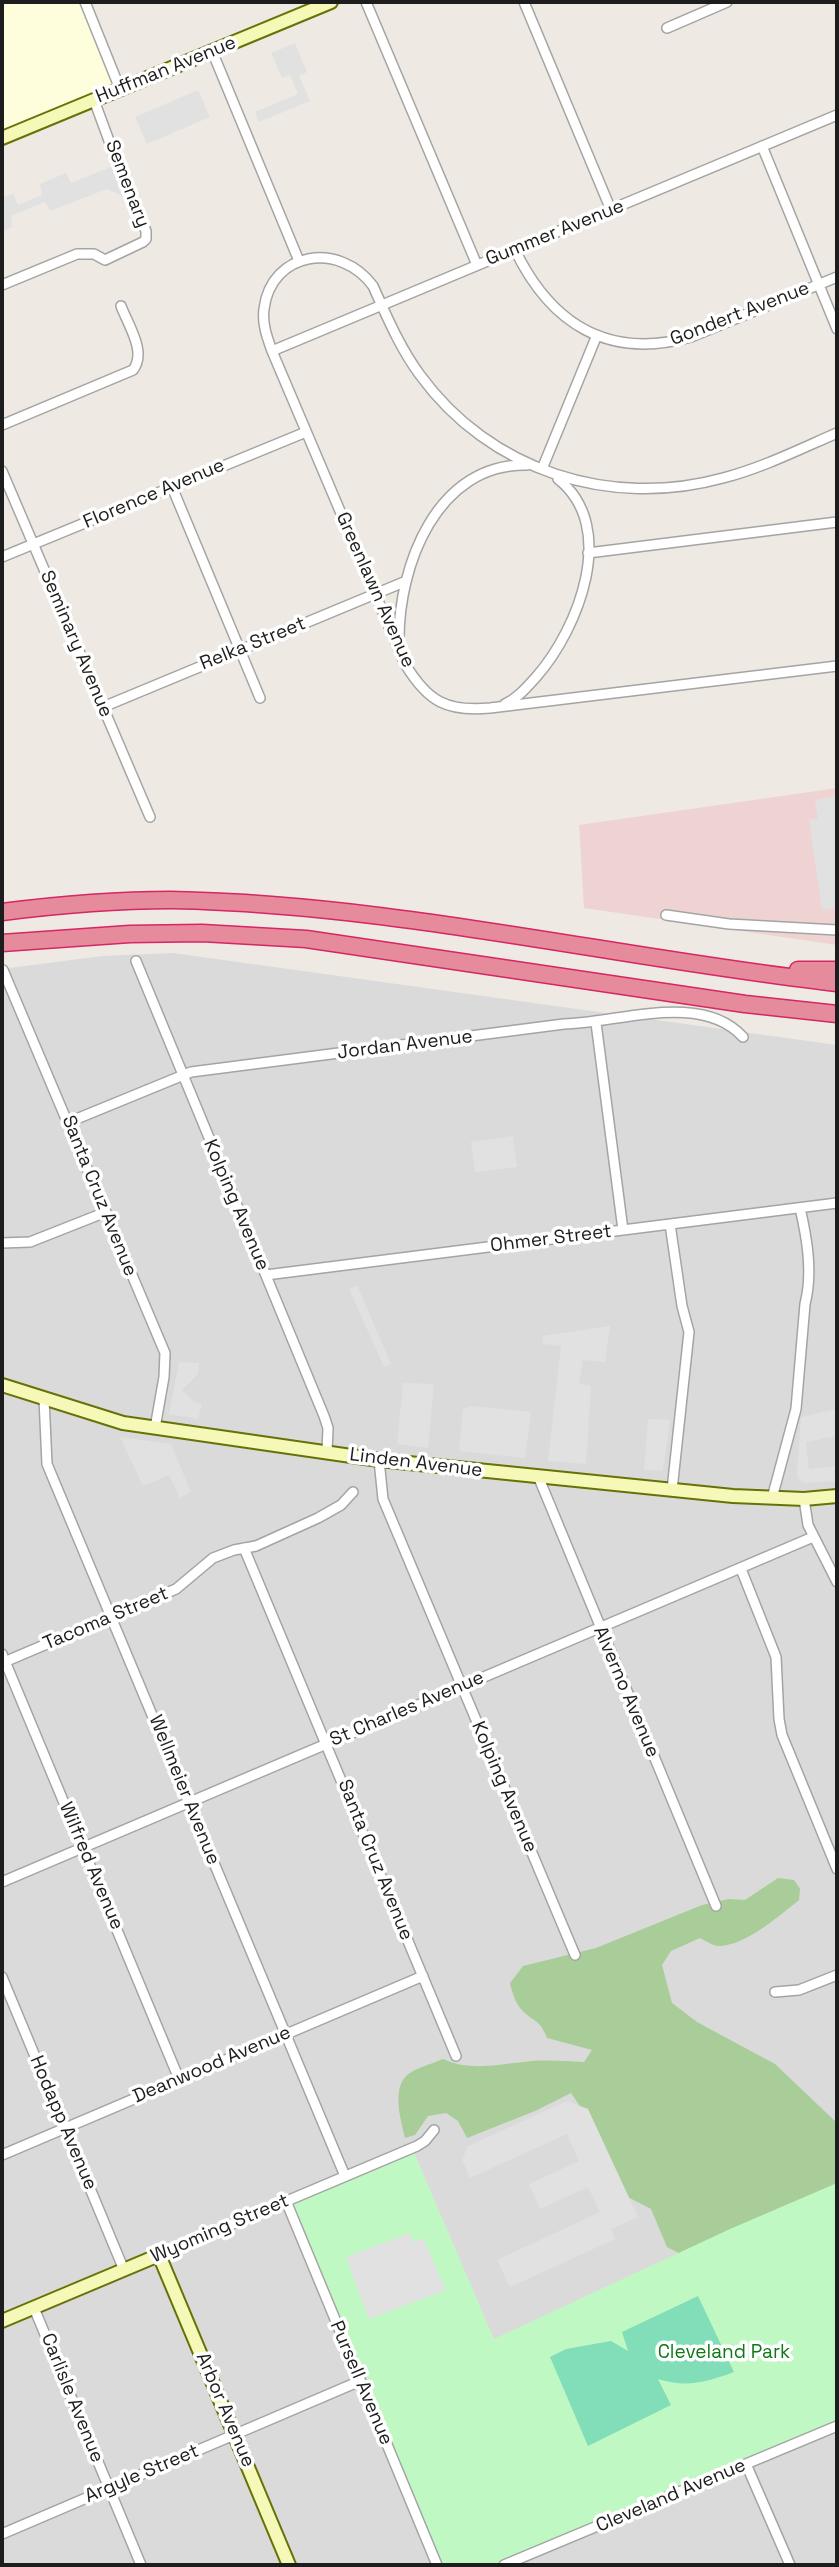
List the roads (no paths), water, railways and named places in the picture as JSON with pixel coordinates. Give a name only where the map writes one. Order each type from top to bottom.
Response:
[{"type":"highway","points":[[2,912],[79,904],[169,900],[273,905],[365,914],[837,983]]},
{"type":"highway","points":[[2,943],[130,934],[202,933],[306,939],[837,1017]]},
{"type":"highway","points":[[749,971],[837,970]]},
{"type":"street","points":[[85,2],[120,89]]},
{"type":"street","name":"Huffman Avenue","points":[[2,138],[331,2]]},
{"type":"street","points":[[366,2],[477,265]]},
{"type":"street","points":[[524,2],[611,210]]},
{"type":"street","points":[[667,28],[727,2]]},
{"type":"street","points":[[212,51],[299,261],[324,258],[349,263],[365,275],[411,363],[437,396],[473,429],[529,465],[553,475],[577,502],[586,528],[588,553],[576,614],[558,649],[523,692],[501,706]]},
{"type":"street","name":"Semenary","points":[[2,285],[77,254],[94,254],[105,260],[143,243],[146,239],[146,231],[94,100]]},
{"type":"street","name":"Gummer Avenue","points":[[272,351],[837,115]]},
{"type":"street","points":[[762,146],[837,329]]},
{"type":"street","name":"Gondert Avenue","points":[[515,250],[526,274],[544,299],[568,320],[597,335],[643,344],[675,341],[837,277]]},
{"type":"street","name":"Greenlawn Avenue","points":[[299,261],[280,275],[267,296],[264,320],[272,351],[399,648],[416,682],[428,694],[444,705],[474,709],[837,666]]},
{"type":"street","points":[[2,425],[133,370],[139,358],[139,350],[121,306]]},
{"type":"street","points":[[542,469],[597,335]]},
{"type":"street","name":"Florence Avenue","points":[[2,557],[306,432]]},
{"type":"street","points":[[553,475],[628,488],[672,488],[746,471],[837,433]]},
{"type":"street","points":[[399,648],[399,614],[404,582],[414,552],[429,524],[457,490],[476,476],[495,468],[529,465]]},
{"type":"street","name":"Seminary Avenue","points":[[2,471],[150,817]]},
{"type":"street","points":[[172,487],[260,698]]},
{"type":"street","points":[[588,553],[837,522]]},
{"type":"street","name":"Relka Street","points":[[103,707],[404,582]]},
{"type":"street","points":[[666,915],[729,923],[837,930]]},
{"type":"street","name":"Kolping Avenue","points":[[136,961],[324,1416],[329,1441],[327,1452]]},
{"type":"street","name":"Santa Cruz Avenue","points":[[3,970],[165,1353],[164,1377],[155,1428]]},
{"type":"street","name":"Jordan Avenue","points":[[69,1122],[182,1076],[230,1066],[564,1024],[596,1023],[652,1013],[684,1012],[726,1023],[743,1037]]},
{"type":"street","points":[[596,1023],[623,1230]]},
{"type":"street","name":"Ohmer Street","points":[[266,1275],[837,1203]]},
{"type":"street","points":[[772,1498],[796,1409],[810,1274],[800,1208]]},
{"type":"street","points":[[2,1243],[30,1241],[106,1212]]},
{"type":"street","points":[[670,1224],[688,1332],[672,1490]]},
{"type":"street","name":"Linden Avenue","points":[[2,1385],[123,1423],[379,1460],[772,1498],[837,1496]]},
{"type":"street","name":"Wellmeier Avenue","points":[[44,1399],[47,1464],[345,2176]]},
{"type":"street","name":"Kolping Avenue","points":[[379,1460],[383,1499],[575,1955]]},
{"type":"street","name":"Alverno Avenue","points":[[538,1476],[716,1906]]},
{"type":"street","name":"Tacoma Street","points":[[3,1660],[176,1589],[213,1558],[256,1546],[325,1515],[341,1505],[353,1492]]},
{"type":"street","points":[[804,1499],[808,1525],[837,1582]]},
{"type":"street","name":"St Charles Avenue","points":[[2,1882],[813,1537]]},
{"type":"street","name":"Santa Cruz Avenue","points":[[244,1548],[456,2056]]},
{"type":"street","points":[[741,1569],[776,1657],[782,1735],[837,1869]]},
{"type":"street","name":"Wilfred Avenue","points":[[3,1660],[179,2079]]},
{"type":"street","points":[[775,1993],[799,1990],[837,1975]]},
{"type":"street","name":"Deanwood Avenue","points":[[2,2155],[423,1976]]},
{"type":"street","name":"Hodapp Avenue","points":[[2,1977],[124,2270]]},
{"type":"street","name":"Wyoming Street","points":[[2,2321],[417,2146],[434,2130]]},
{"type":"street","name":"Pursell Avenue","points":[[286,2202],[437,2565]]},
{"type":"street","name":"Arbor Avenue","points":[[159,2255],[289,2565]]},
{"type":"street","name":"Carlisle Avenue","points":[[34,2308],[141,2565]]},
{"type":"street","name":"Argyle Street","points":[[2,2534],[360,2381]]},
{"type":"street","name":"Cleveland Avenue","points":[[504,2565],[837,2426]]},
{"type":"street","points":[[746,2464],[790,2565]]},
{"type":"park label","name":"Cleveland Park","points":[[724,2353]]}]
